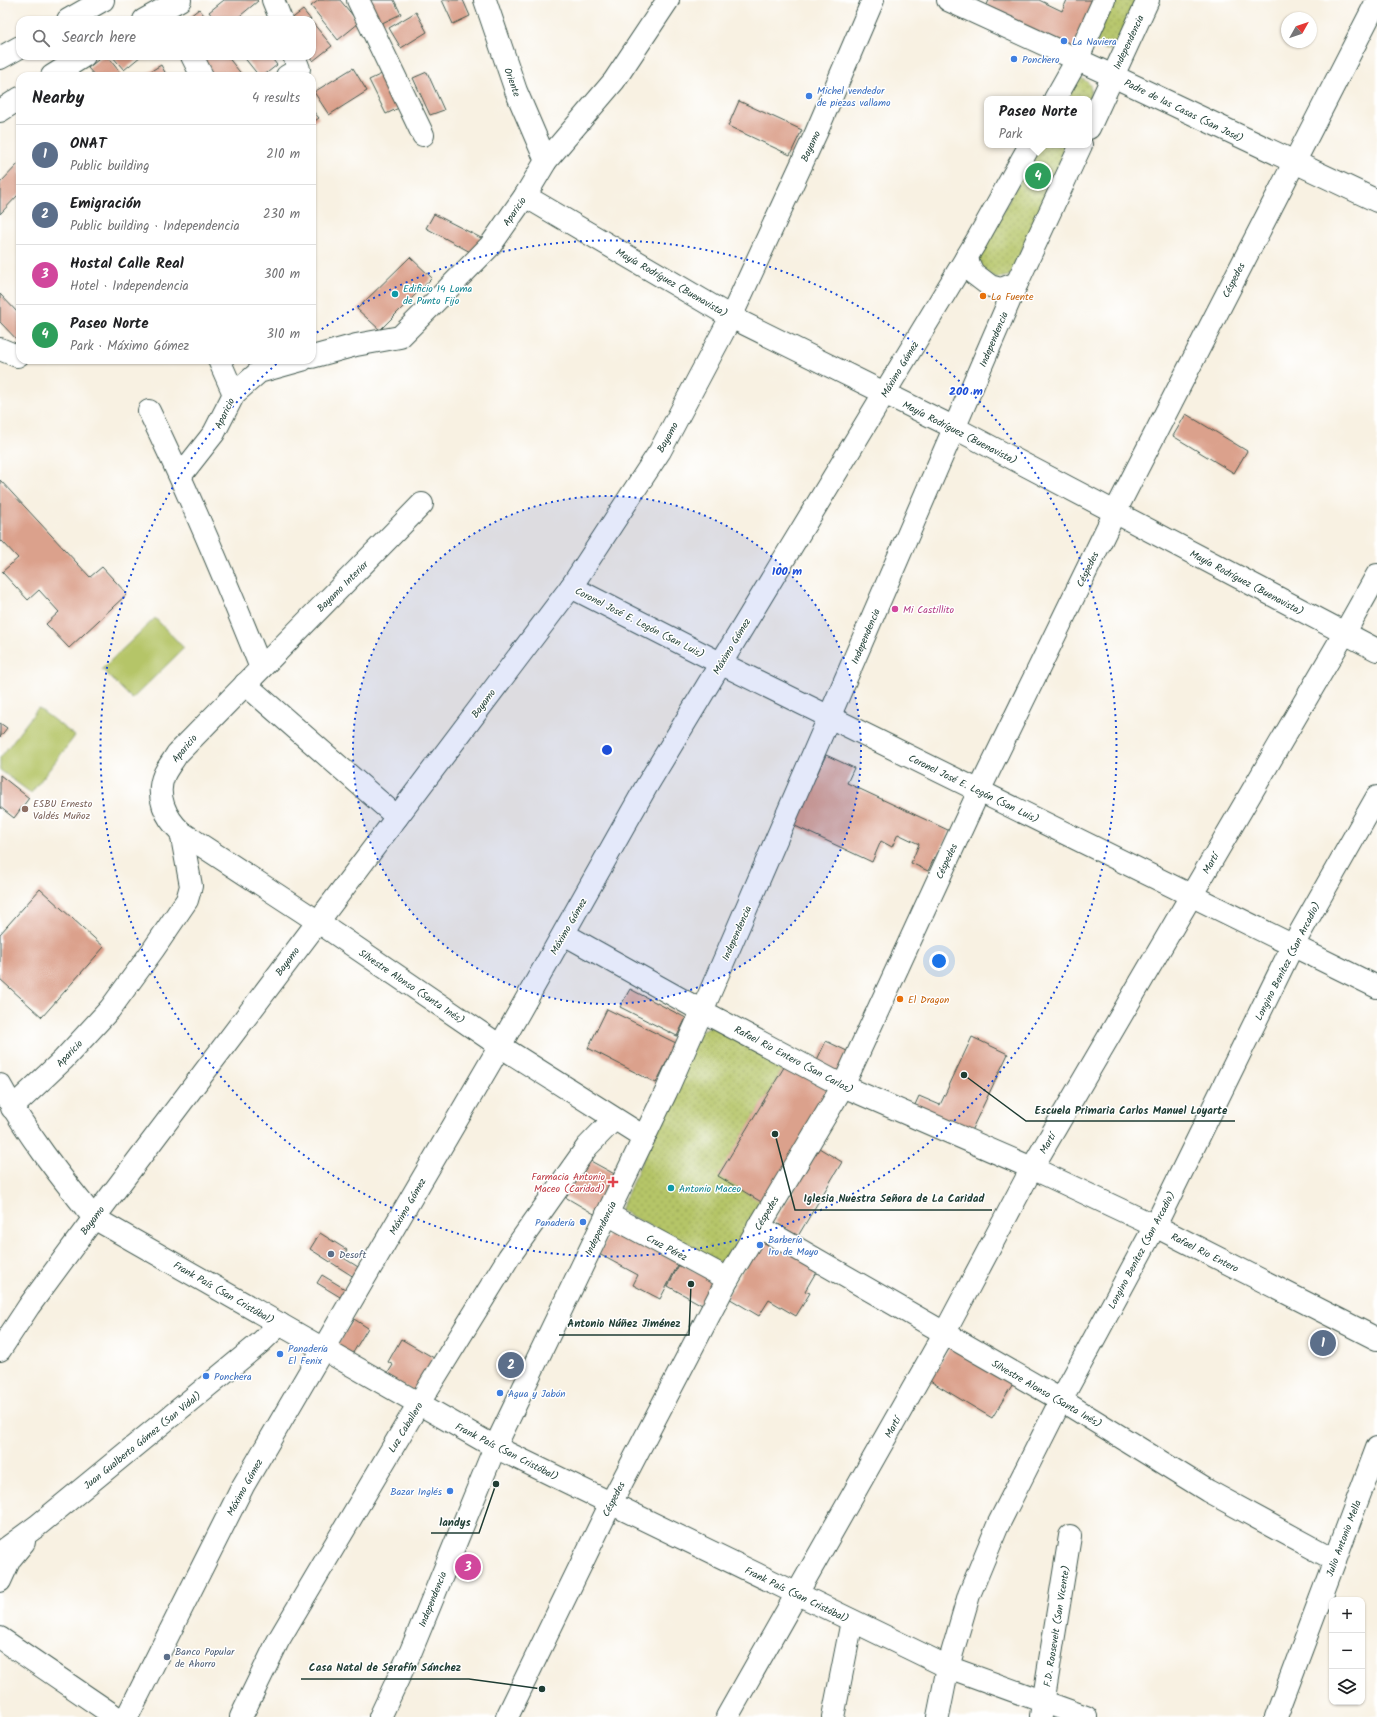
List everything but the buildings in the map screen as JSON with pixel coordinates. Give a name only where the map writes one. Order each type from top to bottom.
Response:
[{"type":"street","points":[[75,16],[103,0]]},
{"type":"street","points":[[273,0],[279,16]]},
{"type":"street","points":[[358,0],[423,135]]},
{"type":"street","name":"Oriente","points":[[485,0],[516,91],[546,161]]},
{"type":"street","name":"Aparicio","points":[[316,356],[356,345],[400,337],[490,246],[525,196],[546,161],[614,81],[668,0]]},
{"type":"street","name":"Bayamo","points":[[0,1350],[29,1306],[94,1218],[571,587],[660,451],[731,317],[816,133],[872,0]]},
{"type":"street","name":"Padre de las Casas (San José)","points":[[948,0],[1377,201]]},
{"type":"street","points":[[1057,96],[1077,60],[1104,0]]},
{"type":"street","name":"Independencia","points":[[1092,122],[1148,0]]},
{"type":"street","name":"Céspedes","points":[[507,1717],[611,1503],[728,1279],[758,1226],[843,1086],[979,791],[1115,512],[1293,162],[1377,1]]},
{"type":"street","points":[[155,16],[173,9]]},
{"type":"street","points":[[0,58],[16,49]]},
{"type":"street","points":[[58,72],[78,60]]},
{"type":"street","points":[[194,60],[200,72]]},
{"type":"street","points":[[294,72],[299,69],[296,60]]},
{"type":"street","points":[[0,111],[16,101]]},
{"type":"street","name":"Máximo Gómez","points":[[126,1717],[243,1486],[500,1046],[646,787],[966,258],[1028,148]]},
{"type":"street","name":"Independencia","points":[[380,1717],[411,1651],[495,1447],[641,1143],[702,1011],[1017,283],[1080,148]]},
{"type":"street","name":"Mayía Rodríguez (Buenavista)","points":[[525,196],[731,317],[955,428],[1344,634],[1377,650]]},
{"type":"street","points":[[966,258],[973,273],[990,286],[1001,289],[1017,283]]},
{"type":"street","points":[[0,349],[16,356]]},
{"type":"street","points":[[221,364],[234,394]]},
{"type":"street","name":"Aparicio","points":[[181,476],[214,433],[234,394],[259,372],[288,364]]},
{"type":"street","points":[[149,411],[181,476],[232,594],[261,668]]},
{"type":"street","name":"Bayamo Interior","points":[[261,668],[422,504]]},
{"type":"street","name":"Martí","points":[[727,1717],[944,1334],[1032,1168],[1377,575]]},
{"type":"street","name":"Coronel José E. Legón (San Luis)","points":[[571,587],[720,663],[1377,987]]},
{"type":"street","name":"Aparicio","points":[[12,1108],[63,1060],[110,1009],[188,900],[191,886],[181,832],[173,824],[166,813],[160,793],[164,776],[177,754],[261,668]]},
{"type":"street","points":[[245,684],[397,817]]},
{"type":"street","name":"Longino Benítez (San Arcadio)","points":[[938,1717],[948,1667],[969,1595],[998,1525],[1062,1400],[1155,1226],[1293,945],[1377,797]]},
{"type":"street","name":"Silvestre Alonso (Santa Inés)","points":[[181,832],[318,921],[500,1046],[614,1119],[641,1143]]},
{"type":"street","name":"Rafael Rio Entero (San Carlos)","points":[[564,934],[702,1011],[843,1086],[1032,1168]]},
{"type":"street","name":"Frank País (San Cristóbal)","points":[[0,1084],[12,1108],[51,1165],[94,1218],[495,1447],[852,1621],[1042,1710],[1086,1717]]},
{"type":"street","name":"Luz Caballero","points":[[241,1717],[278,1642],[419,1403],[509,1257],[587,1147],[614,1119]]},
{"type":"street","name":"Luz Caballero","points":[[587,1147],[606,1138],[641,1143]]},
{"type":"street","name":"Rafael Rio Entero","points":[[1032,1168],[1155,1226],[1377,1339]]},
{"type":"street","name":"Cruz Pérez","points":[[607,1214],[728,1279]]},
{"type":"street","name":"Silvestre Alonso (Santa Inés)","points":[[758,1226],[944,1334],[1062,1400],[1208,1491],[1335,1560]]},
{"type":"street","name":"Juan Gualberto Gómez (San Vidal)","points":[[0,1553],[37,1526],[254,1348],[280,1324]]},
{"type":"street","name":"Julio Antonio Mella","points":[[1276,1717],[1335,1560],[1370,1488],[1377,1448]]},
{"type":"street","points":[[0,1580],[10,1559],[37,1526]]},
{"type":"street","name":"F.D. Roosevelt (San Vicente)","points":[[1042,1710],[1070,1536]]},
{"type":"street","points":[[833,1717],[852,1621]]},
{"type":"street","points":[[0,1638],[116,1717]]},
{"type":"green space","points":[[1110,0],[1138,0],[1117,48],[1108,50],[1096,43]]},
{"type":"green space","points":[[1080,78],[1087,81],[1091,89],[1090,96],[1064,96],[1074,79]]},
{"type":"green space","points":[[1036,148],[1067,148],[1011,275],[1000,278],[991,276],[984,269],[978,259]]},
{"type":"green space","points":[[155,618],[184,648],[132,699],[102,669]]},
{"type":"green space","points":[[38,708],[75,736],[31,793],[0,770],[0,758]]},
{"type":"green space","points":[[712,1025],[786,1064],[719,1176],[763,1203],[728,1268],[620,1210],[700,1032]]},
{"type":"place","name":"La Naviera","points":[[1064,41]]},
{"type":"place","name":"Ponchero","points":[[1014,59]]},
{"type":"place","name":"Michel vendedor de piezas vallamo","points":[[809,96]]},
{"type":"place","name":"Paseo Norte","points":[[1038,176]]},
{"type":"place","name":"Edificio 14 Loma de Punto Fijo","points":[[395,294]]},
{"type":"place","name":"La Fuente","points":[[983,296]]},
{"type":"place","name":"Mi Castillito","points":[[895,609]]},
{"type":"place","name":"ESBU Ernesto Valdés Muñoz","points":[[25,809]]},
{"type":"place","name":"El Dragon","points":[[900,999]]},
{"type":"place","name":"Escuela Primaria Carlos Manuel Loyarte","points":[[964,1075]]},
{"type":"place","name":"Iglesia Nuestra Señora de La Caridad","points":[[775,1134]]},
{"type":"place","name":"Farmacia Antonio Maceo (Caridad)","points":[[613,1182]]},
{"type":"place","name":"Antonio Maceo","points":[[671,1188]]},
{"type":"place","name":"Panadería","points":[[583,1222]]},
{"type":"place","name":"Barbería 1ro de Mayo","points":[[760,1245]]},
{"type":"place","name":"Desoft","points":[[331,1254]]},
{"type":"place","name":"Antonio Núñez Jiménez","points":[[691,1284]]},
{"type":"place","name":"ONAT","points":[[1323,1343]]},
{"type":"place","name":"Panadería El Fenix","points":[[280,1354]]},
{"type":"place","name":"Emigración","points":[[511,1365]]},
{"type":"place","name":"Ponchera","points":[[206,1376]]},
{"type":"place","name":"Agua y Jabón","points":[[500,1393]]},
{"type":"place","name":"landys","points":[[496,1484]]},
{"type":"place","name":"Bazar Inglés","points":[[450,1491]]},
{"type":"place","name":"Hostal Calle Real","points":[[468,1567]]},
{"type":"place","name":"Banco Popular de Ahorro","points":[[167,1657]]},
{"type":"place","name":"Casa Natal de Serafín Sánchez","points":[[542,1689]]}]
